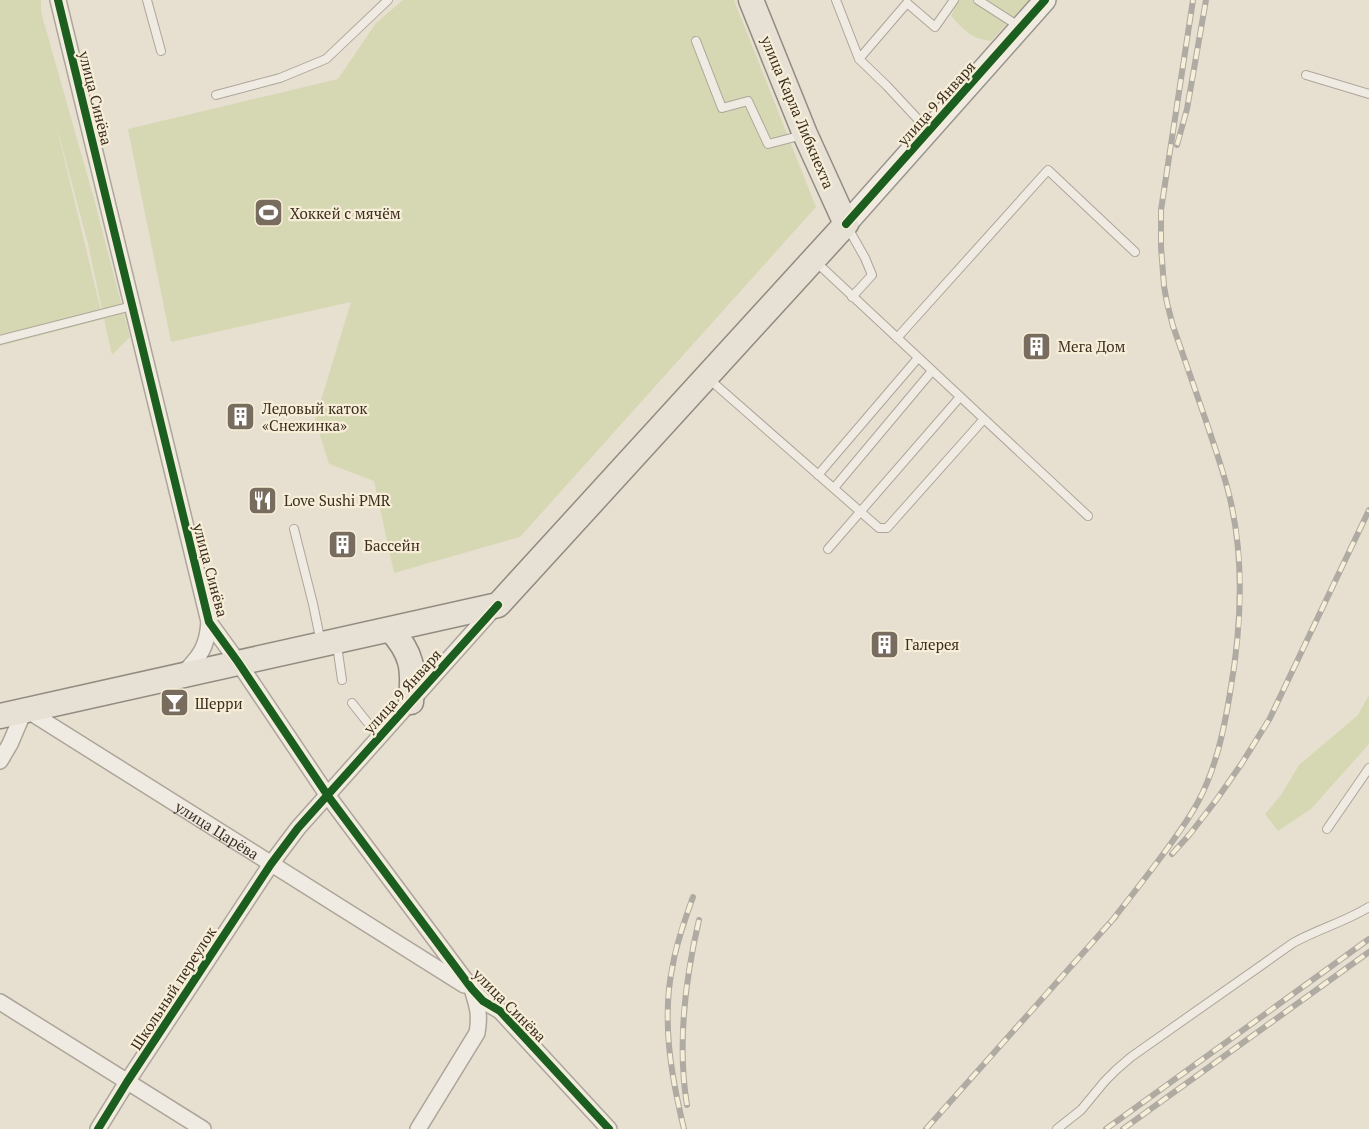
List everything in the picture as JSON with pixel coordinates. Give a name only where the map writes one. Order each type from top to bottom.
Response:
[{"type":"main road","name":"улица Карла Либкнехта","points":[[751,0],[805,134],[846,224]]},
{"type":"main road","name":"улица 9 Января","points":[[498,605],[846,224]]},
{"type":"main road","points":[[0,716],[498,605]]},
{"type":"main road","points":[[390,629],[399,639],[410,661],[413,678],[411,702]]},
{"type":"street","name":"улица Синёва","points":[[58,0],[209,622],[328,796],[472,989],[483,1001],[500,1011],[609,1129]]},
{"type":"street","name":"улица 9 Января","points":[[846,224],[1045,0]]},
{"type":"street","name":"улица 9 Января","points":[[271,864],[298,828],[498,605]]},
{"type":"street","points":[[182,675],[202,651],[209,622]]},
{"type":"street","points":[[0,761],[25,710]]},
{"type":"street","name":"улица Царёва","points":[[25,710],[472,989]]},
{"type":"street","name":"Школьный переулок","points":[[98,1129],[271,864]]},
{"type":"street","points":[[418,1129],[477,1033],[478,1011],[472,989]]},
{"type":"street","points":[[0,1002],[203,1129]]},
{"type":"lane","points":[[147,0],[161,51]]},
{"type":"lane","points":[[216,95],[280,78],[326,59],[387,0]]},
{"type":"lane","points":[[836,0],[859,59],[929,131]]},
{"type":"lane","points":[[859,59],[906,1],[934,27],[954,0]]},
{"type":"lane","points":[[978,0],[1021,28]]},
{"type":"lane","points":[[696,41],[722,108],[748,101],[768,144],[805,134]]},
{"type":"lane","points":[[1306,75],[1369,94]]},
{"type":"lane","points":[[897,338],[1048,170],[1135,252]]},
{"type":"lane","points":[[846,224],[872,275],[852,297]]},
{"type":"lane","points":[[813,260],[1088,516]]},
{"type":"lane","points":[[0,340],[132,306]]},
{"type":"lane","points":[[818,475],[918,358]]},
{"type":"lane","points":[[834,488],[932,371]]},
{"type":"lane","points":[[706,377],[879,528],[887,528],[984,419]]},
{"type":"lane","points":[[828,549],[960,397]]},
{"type":"lane","points":[[294,529],[313,604],[342,680]]},
{"type":"lane","points":[[352,703],[379,736]]},
{"type":"lane","points":[[1327,830],[1369,768]]},
{"type":"lane","points":[[1057,1129],[1081,1110],[1105,1081],[1131,1058],[1293,943],[1369,907]]},
{"type":"green space","points":[[0,0],[41,0],[41,12],[130,337],[112,355],[104,319],[0,346]],"holes":[[[55,120],[88,244],[101,311]]]},
{"type":"green space","points":[[403,0],[734,0],[816,207],[520,537],[394,573],[374,481],[329,464],[315,420],[351,302],[171,342],[128,129],[338,79],[376,23]]},
{"type":"green space","points":[[958,0],[1029,0],[991,41],[968,33],[951,16]]},
{"type":"green space","points":[[1369,695],[1369,744],[1311,809],[1278,831],[1265,814],[1281,795],[1299,765],[1358,715]]},
{"type":"railway","points":[[1110,923],[1178,834],[1204,789],[1222,735],[1237,646],[1240,574],[1231,503],[1220,462],[1173,326],[1164,286],[1161,247],[1161,210],[1193,0]]},
{"type":"railway","points":[[1177,145],[1187,109],[1206,0]]},
{"type":"railway","points":[[1172,854],[1217,799],[1270,718],[1369,510]]},
{"type":"railway","points":[[684,1129],[669,1047],[668,1005],[675,955],[693,897]]},
{"type":"railway","points":[[926,1129],[1116,916]]},
{"type":"railway","points":[[687,1105],[683,1059],[684,1012],[699,920]]},
{"type":"railway","points":[[1106,1129],[1369,939]]},
{"type":"railway","points":[[1123,1129],[1369,952]]},
{"type":"cycle path","points":[[58,0],[209,622],[328,796],[472,989],[483,1001],[500,1011],[609,1129]]},
{"type":"cycle path","points":[[846,224],[1045,0]]},
{"type":"cycle path","points":[[98,1129],[271,864],[298,828],[498,605]]},
{"type":"place","name":"Хоккей с мячём","points":[[269,213]]},
{"type":"place","name":"Мега Дом","points":[[1037,346]]},
{"type":"place","name":"Ледовый каток «Снежинка»","points":[[241,417]]},
{"type":"place","name":"Love Sushi PMR","points":[[263,500]]},
{"type":"place","name":"Бассейн","points":[[343,545]]},
{"type":"place","name":"Галерея","points":[[884,644]]},
{"type":"place","name":"Шерри","points":[[174,703]]}]
